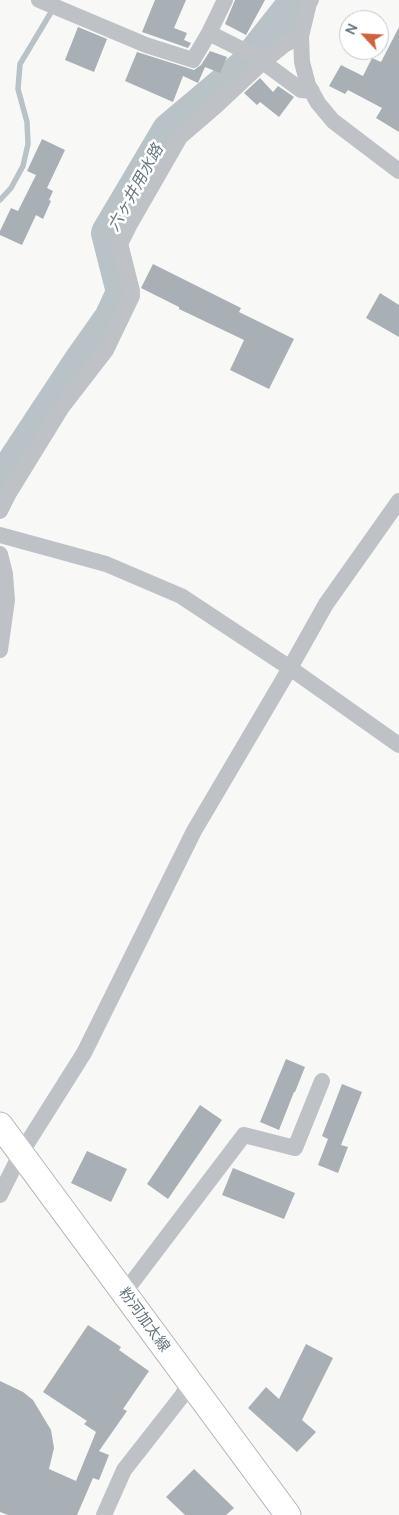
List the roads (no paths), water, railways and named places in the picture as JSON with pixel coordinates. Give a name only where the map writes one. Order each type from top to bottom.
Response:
[{"type":"main road","name":"粉河加太線","points":[[0,1125],[288,1515]]},
{"type":"street","points":[[39,0],[146,45],[193,60],[225,0]]},
{"type":"street","points":[[311,0],[301,36],[302,62],[308,85],[318,103],[332,121],[399,171]]},
{"type":"street","points":[[209,33],[253,55],[301,90],[312,91]]},
{"type":"street","points":[[0,511],[9,492],[62,407],[106,350],[132,296],[120,244],[180,137],[216,107],[263,62],[284,45],[301,36]]},
{"type":"street","points":[[0,1195],[21,1153],[84,1053],[194,831],[326,604],[399,501]]},
{"type":"street","points":[[0,535],[106,564],[181,596],[290,668],[399,745]]},
{"type":"street","points":[[0,554],[5,574],[7,600],[0,650]]},
{"type":"street","points":[[124,1293],[244,1134],[295,1148],[322,1081]]},
{"type":"street","points":[[104,1515],[124,1470],[182,1396],[190,1382]]},
{"type":"waterway","name":"六ヶ井用水路","points":[[0,483],[111,318],[123,292],[108,233],[169,130],[244,67],[297,0]]},
{"type":"waterway","points":[[0,200],[11,188],[23,166],[28,144],[27,122],[18,89],[20,64],[50,14]]}]
